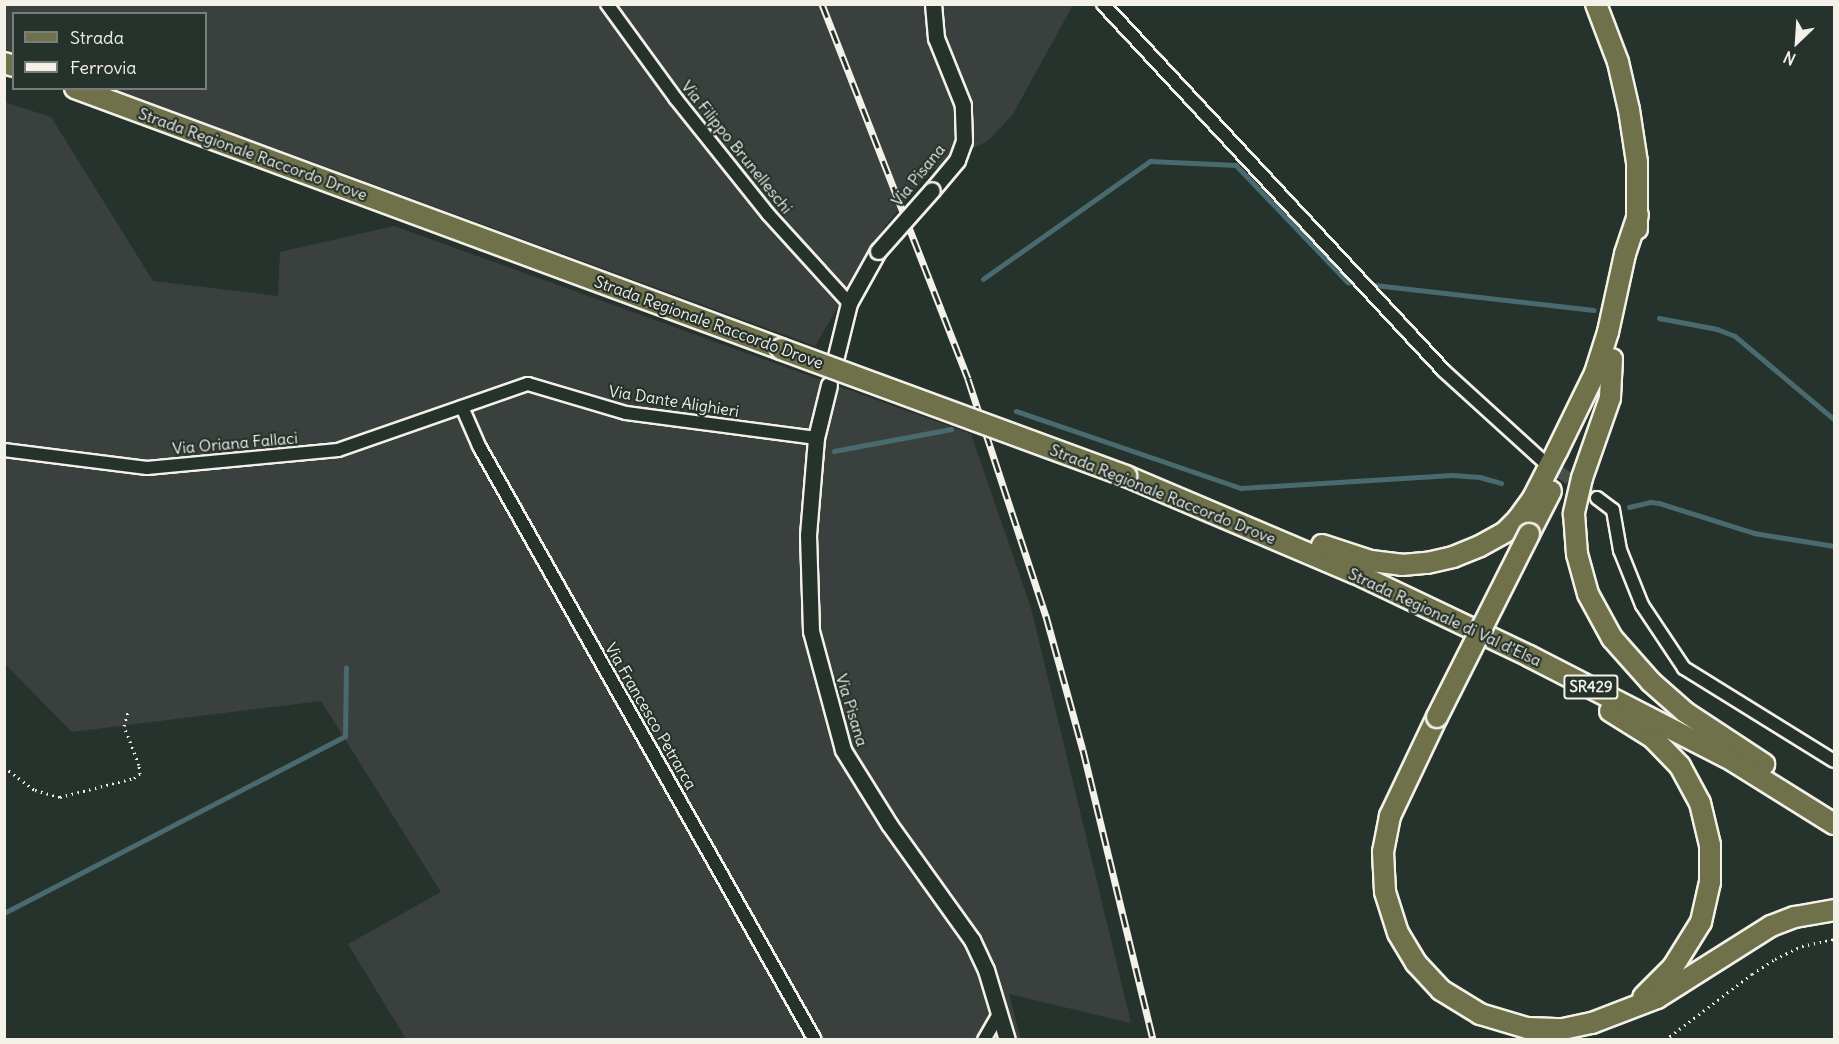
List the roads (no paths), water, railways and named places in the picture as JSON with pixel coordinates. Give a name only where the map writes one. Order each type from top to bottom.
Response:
[{"type":"main road","points":[[1596,4],[1618,62],[1629,110],[1637,162],[1638,215],[1632,281],[1612,359],[1595,402],[1398,796],[1384,843],[1383,870],[1386,898],[1398,933],[1409,953],[1431,980],[1448,994],[1472,1010],[1503,1023],[1527,1028],[1563,1029],[1604,1020],[1667,992],[1772,926],[1810,914],[1834,910]]},
{"type":"main road","name":"Strada Regionale Raccordo Drove","points":[[80,90],[1126,476],[1153,479],[1193,491],[1341,560]]},
{"type":"main road","points":[[1341,560],[1414,565],[1440,561],[1480,546],[1504,532],[1518,519],[1533,498],[1595,374],[1625,254],[1638,215]]},
{"type":"main road","points":[[1612,359],[1610,398],[1582,478],[1574,514],[1579,568],[1594,607],[1626,656],[1674,703],[1720,737],[1834,809]]},
{"type":"main road","points":[[1341,560],[1381,596],[1630,722],[1659,744],[1689,779],[1700,803],[1710,845],[1710,882],[1704,913],[1692,939],[1673,967],[1629,1008]]},
{"type":"main road","name":"Strada Regionale di Val d'Elsa","points":[[1341,560],[1693,740],[1772,784],[1834,824]]},
{"type":"street","name":"Via Filippo Brunelleschi","points":[[607,4],[676,99],[768,214],[849,303]]},
{"type":"street","name":"Via Pisana","points":[[836,356],[849,303],[878,251],[957,160],[964,141],[963,105],[936,38],[933,4]]},
{"type":"street","points":[[1103,4],[1444,371],[1544,462]]},
{"type":"street","name":"Via Dante Alighieri","points":[[462,407],[528,384],[626,413],[816,438]]},
{"type":"street","name":"Via Pisana","points":[[829,385],[816,438],[807,535],[811,631],[843,750],[889,824],[972,939],[986,970],[1007,1040]]},
{"type":"street","name":"Via Oriana Fallaci","points":[[4,450],[147,468],[338,450],[462,407]]},
{"type":"street","name":"Via Francesco Petrarca","points":[[462,407],[479,446],[815,1040]]},
{"type":"street","points":[[1597,498],[1613,510],[1620,550],[1642,605],[1684,669],[1834,760]]},
{"type":"street","points":[[984,1040],[1000,1012]]},
{"type":"waterway","points":[[983,279],[1150,161],[1236,165],[1348,282],[1358,283]]},
{"type":"waterway","points":[[1366,284],[1594,310]]},
{"type":"waterway","points":[[1659,318],[1717,329],[1735,336],[1834,419]]},
{"type":"waterway","points":[[1016,411],[1241,488],[1452,475],[1480,477],[1501,483]]},
{"type":"waterway","points":[[834,451],[951,429]]},
{"type":"waterway","points":[[1629,507],[1650,502],[1659,503],[1754,533],[1834,546]]},
{"type":"waterway","points":[[4,913],[345,736],[346,668]]},
{"type":"tunnel","points":[[1545,462],[1597,498]]},
{"type":"railway","points":[[822,4],[968,379],[1046,616],[1083,750],[1153,1040]]}]
